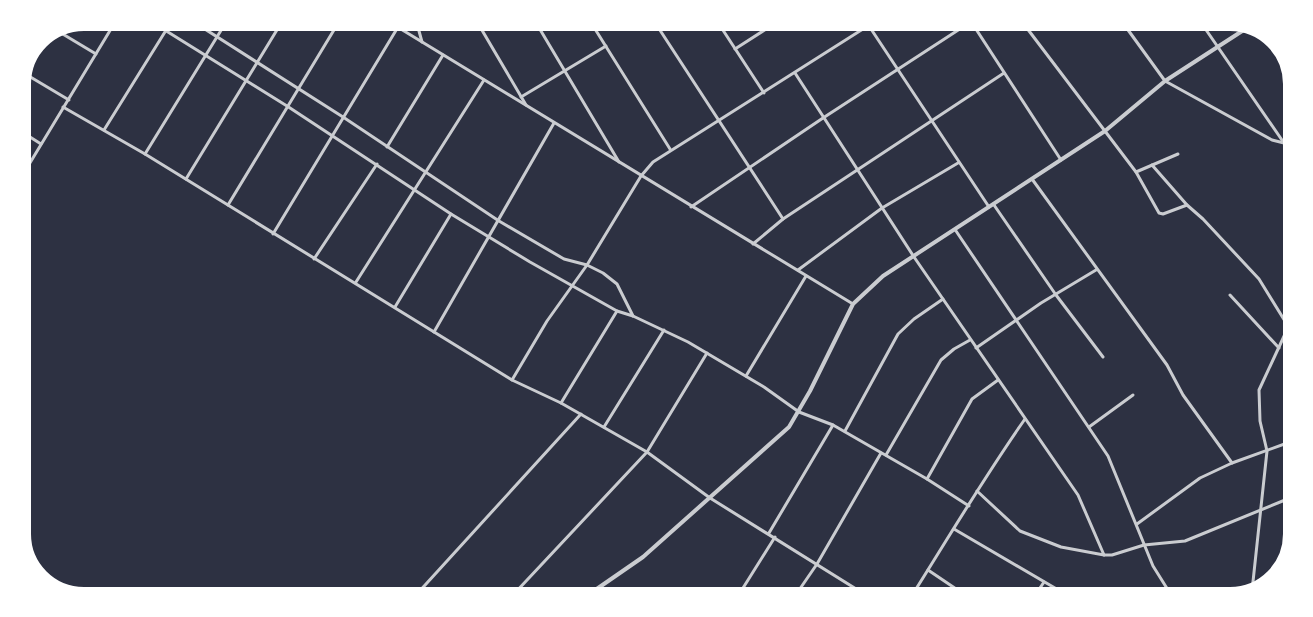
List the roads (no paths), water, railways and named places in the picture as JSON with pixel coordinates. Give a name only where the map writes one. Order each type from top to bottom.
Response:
[{"type":"street","points":[[28,166],[112,28]]},
{"type":"street","points":[[162,28],[288,106],[451,214],[571,286],[616,311],[633,316],[664,330],[706,353],[746,376],[799,412],[833,424],[927,478],[969,506]]},
{"type":"street","points":[[203,28],[343,117],[499,221],[564,259],[587,265],[617,284],[633,316]]},
{"type":"street","points":[[145,154],[223,28]]},
{"type":"street","points":[[186,179],[278,28]]},
{"type":"street","points":[[228,205],[335,28]]},
{"type":"street","points":[[274,234],[397,28]]},
{"type":"street","points":[[400,28],[853,304]]},
{"type":"street","points":[[418,28],[422,42]]},
{"type":"street","points":[[481,28],[526,105]]},
{"type":"street","points":[[539,28],[566,70],[619,163]]},
{"type":"street","points":[[594,28],[670,149]]},
{"type":"street","points":[[659,28],[783,219]]},
{"type":"street","points":[[720,28],[764,93]]},
{"type":"street","points":[[734,49],[767,28]]},
{"type":"street","points":[[512,380],[571,286],[587,265],[641,176],[653,162],[670,149],[720,121],[866,28]]},
{"type":"street","points":[[870,28],[989,208]]},
{"type":"street","points":[[691,207],[896,69],[963,28]]},
{"type":"street","points":[[974,28],[1061,160]]},
{"type":"street","points":[[1027,28],[1136,172],[1159,213],[1163,214],[1187,205]]},
{"type":"street","points":[[1127,28],[1165,81],[1272,140],[1284,143]]},
{"type":"street","points":[[1205,28],[1220,46],[1284,143]]},
{"type":"street","points":[[104,130],[165,30]]},
{"type":"street","points":[[597,590],[643,557],[789,427],[799,412],[853,304],[883,276],[1105,131],[1165,81],[1244,30]]},
{"type":"street","points":[[61,33],[96,54]]},
{"type":"street","points":[[521,98],[606,46]]},
{"type":"street","points":[[387,147],[443,55]]},
{"type":"street","points":[[753,244],[783,219],[1004,72]]},
{"type":"street","points":[[795,73],[822,118],[914,257],[1078,495],[1104,555]]},
{"type":"street","points":[[29,76],[69,100]]},
{"type":"street","points":[[356,282],[484,80]]},
{"type":"street","points":[[63,108],[145,154],[314,259],[356,282],[512,380],[562,403],[647,452],[710,498],[857,589]]},
{"type":"street","points":[[434,332],[490,238],[554,123]]},
{"type":"street","points":[[28,136],[41,144]]},
{"type":"street","points":[[1136,172],[1178,154]]},
{"type":"street","points":[[798,270],[882,208],[958,163]]},
{"type":"street","points":[[314,259],[377,164]]},
{"type":"street","points":[[1152,166],[1259,279],[1286,322]]},
{"type":"street","points":[[1032,179],[1096,270],[1167,365],[1183,394],[1232,463]]},
{"type":"street","points":[[994,205],[1056,295],[1103,357]]},
{"type":"street","points":[[395,307],[451,214]]},
{"type":"street","points":[[956,230],[1108,456],[1153,566],[1168,590]]},
{"type":"street","points":[[976,348],[1016,320],[1096,270]]},
{"type":"street","points":[[746,376],[806,276]]},
{"type":"street","points":[[1230,294],[1279,348]]},
{"type":"street","points":[[844,431],[898,334],[914,319],[943,299]]},
{"type":"street","points":[[562,403],[616,311]]},
{"type":"street","points":[[604,427],[664,330]]},
{"type":"street","points":[[1253,584],[1268,450],[1260,421],[1259,390],[1286,332]]},
{"type":"street","points":[[886,455],[940,360],[970,340]]},
{"type":"street","points":[[518,590],[647,452],[706,353]]},
{"type":"street","points":[[927,478],[972,399],[998,380]]},
{"type":"street","points":[[1089,427],[1133,395]]},
{"type":"street","points":[[421,590],[581,414]]},
{"type":"street","points":[[915,590],[1025,419]]},
{"type":"street","points":[[769,533],[833,424]]},
{"type":"street","points":[[1137,524],[1200,478],[1232,463],[1286,444]]},
{"type":"street","points":[[799,590],[817,564],[881,453]]},
{"type":"street","points":[[977,491],[1020,531],[1061,547],[1104,555],[1144,545],[1185,540],[1261,512],[1286,500]]},
{"type":"street","points":[[954,529],[1058,590]]},
{"type":"street","points":[[742,590],[775,537]]},
{"type":"street","points":[[928,570],[958,590]]},
{"type":"street","points":[[1039,590],[1044,582]]},
{"type":"street","points":[[601,587],[606,590]]}]
